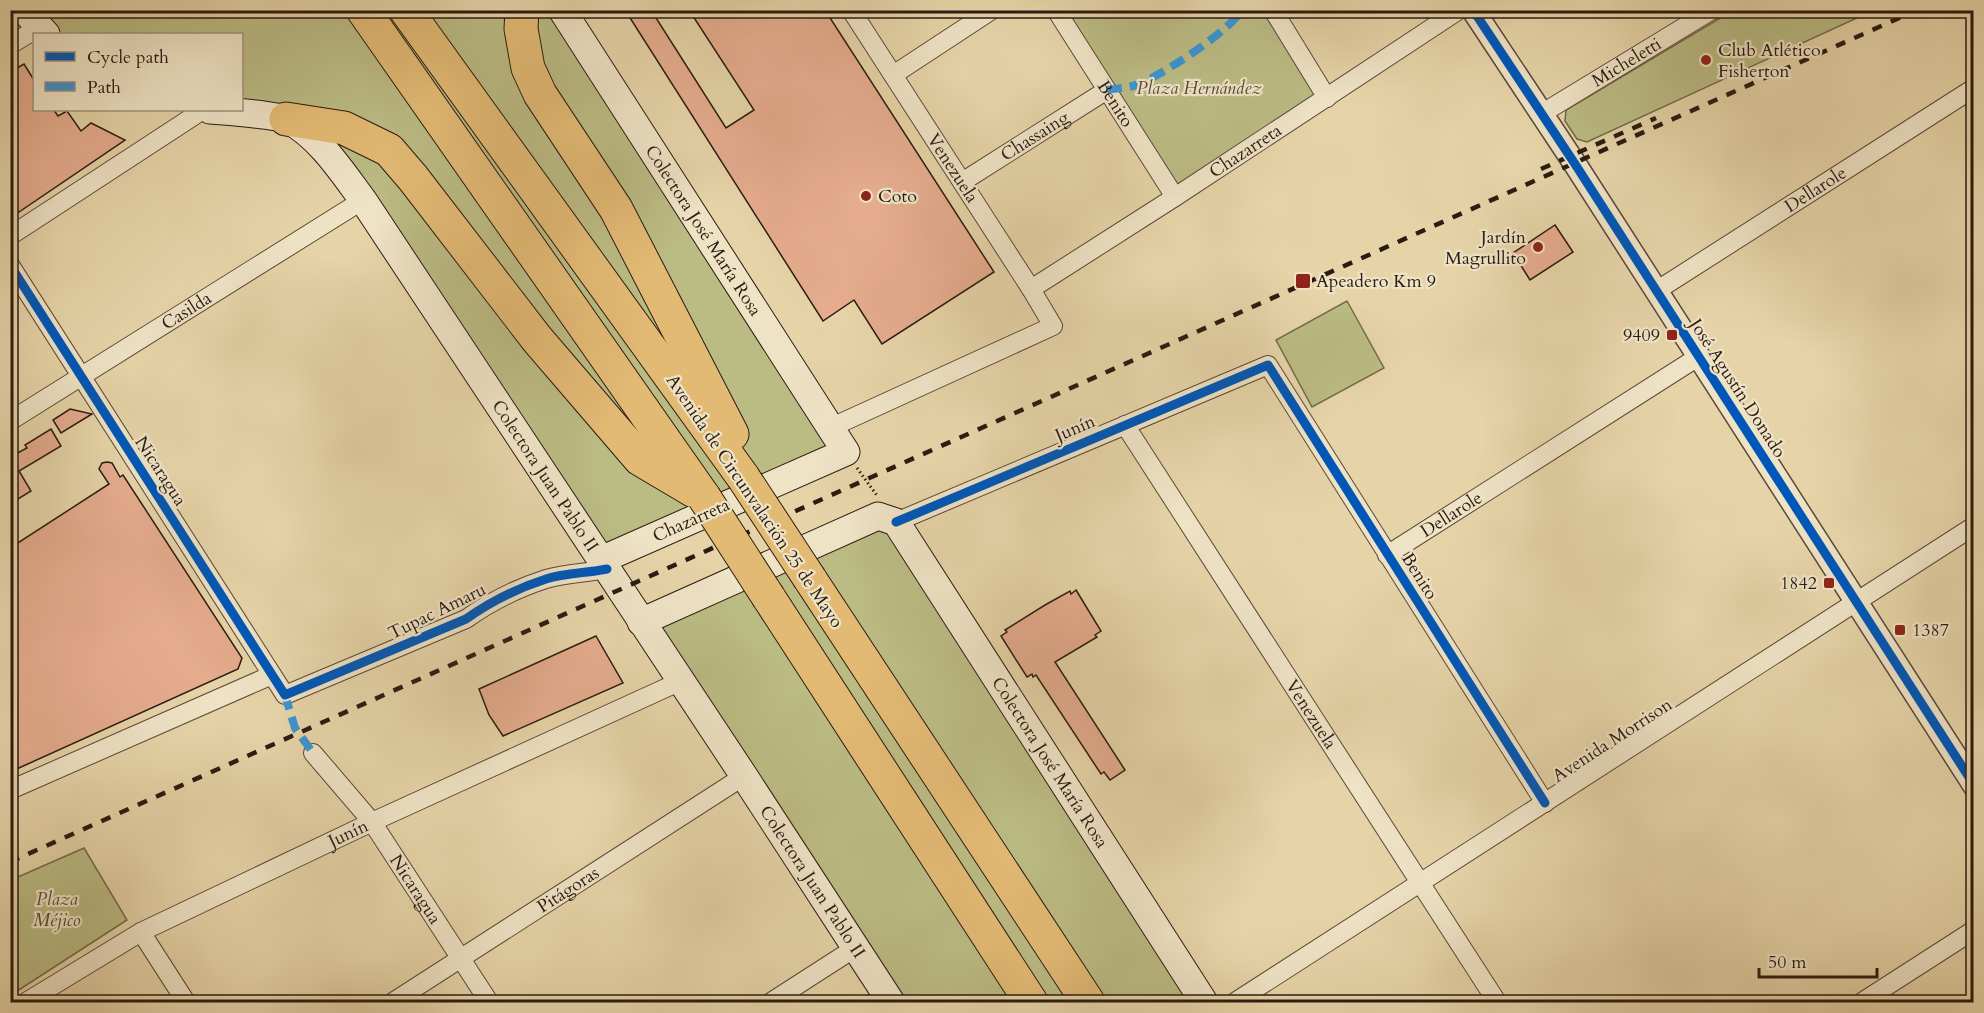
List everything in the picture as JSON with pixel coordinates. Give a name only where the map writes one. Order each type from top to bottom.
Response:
[{"type":"highway","points":[[363,10],[704,497],[1030,1002]]},
{"type":"highway","name":"Avenida de Circunvalación 25 de Mayo","points":[[406,10],[743,477],[1088,1002]]},
{"type":"highway","points":[[522,10],[521,29],[528,68],[540,94],[616,208],[632,238],[731,431],[743,477]]},
{"type":"highway","points":[[286,119],[344,128],[389,150],[537,339],[640,459],[704,497]]},
{"type":"main road","name":"Colectora José María Rosa","points":[[562,10],[846,452]]},
{"type":"main road","points":[[218,111],[286,119]]},
{"type":"main road","name":"Colectora Juan Pablo II","points":[[286,119],[310,137],[337,164],[363,200],[891,1002]]},
{"type":"main road","name":"Chazarreta","points":[[604,564],[846,452]]},
{"type":"main road","name":"Junín","points":[[641,622],[878,516],[896,522]]},
{"type":"main road","name":"Colectora José María Rosa","points":[[896,522],[1204,1002]]},
{"type":"street","name":"Venezuela","points":[[832,427],[1053,326],[851,10]]},
{"type":"street","points":[[893,75],[992,10]]},
{"type":"street","name":"Benito","points":[[1056,10],[1175,197]]},
{"type":"street","points":[[1273,10],[1327,98]]},
{"type":"street","name":"Chazarreta","points":[[1031,289],[1459,10]]},
{"type":"street","name":"José Agustín Donado","points":[[1473,10],[1974,784]]},
{"type":"street","name":"Micheletti","points":[[1541,114],[1712,10]]},
{"type":"street","points":[[10,45],[36,24]]},
{"type":"street","name":"Dellarole","points":[[1656,291],[1974,88]]},
{"type":"street","name":"Chassaing","points":[[962,182],[1107,90]]},
{"type":"street","points":[[10,236],[200,111]]},
{"type":"street","name":"Casilda","points":[[10,421],[363,200]]},
{"type":"street","name":"Nicaragua","points":[[10,265],[285,695]]},
{"type":"street","name":"Dellarole","points":[[1387,555],[1698,357]]},
{"type":"street","name":"Benito","points":[[1268,365],[1545,803]]},
{"type":"street","name":"Junín","points":[[896,522],[1268,365]]},
{"type":"street","name":"Venezuela","points":[[1125,425],[1422,882],[1497,1002]]},
{"type":"street","name":"Avenida Morrison","points":[[1235,1002],[1974,526]]},
{"type":"street","name":"Tupac Amaru","points":[[285,695],[466,619],[486,605],[548,578],[586,574],[604,564]]},
{"type":"street","points":[[10,790],[273,675]]},
{"type":"street","name":"Junín","points":[[26,1002],[141,932],[372,822],[681,681]]},
{"type":"street","name":"Nicaragua","points":[[313,753],[355,799],[372,822],[489,1002]]},
{"type":"street","name":"Pitágoras","points":[[393,1002],[744,776]]},
{"type":"street","points":[[1862,1002],[1974,930]]},
{"type":"street","points":[[141,932],[186,1002]]},
{"type":"street","points":[[771,1002],[855,948]]},
{"type":"green space","points":[[24,11],[562,11],[846,452],[601,560],[310,137],[243,110],[243,33],[45,33]]},
{"type":"green space","name":"Plaza Hernández","points":[[1056,11],[1273,11],[1327,98],[1175,197]]},
{"type":"green space","name":"Club Atlético Fisherton","points":[[1732,11],[1872,11],[1587,142],[1577,139],[1565,121],[1566,110]]},
{"type":"green space","points":[[1347,301],[1384,368],[1312,407],[1276,340]]},
{"type":"green space","points":[[878,516],[1204,1002],[891,1002],[641,622]]},
{"type":"green space","name":"Plaza Méjico","points":[[84,848],[127,920],[11,995],[11,880]]},
{"type":"building","name":"Coto","points":[[625,10],[651,10],[726,128],[754,110],[689,10],[825,10],[994,272],[882,344],[854,300],[823,321]]},
{"type":"building","points":[[24,64],[33,78],[33,111],[55,111],[58,116],[67,111],[81,131],[91,123],[125,140],[19,212],[10,210],[10,72]]},
{"type":"building","points":[[1555,225],[1573,252],[1530,280],[1513,253]]},
{"type":"building","points":[[70,409],[92,414],[61,433],[53,420]]},
{"type":"building","points":[[51,429],[61,446],[19,471],[31,491],[10,504],[10,457],[27,448],[25,445]]},
{"type":"building","points":[[102,463],[112,463],[120,477],[123,475],[242,658],[238,669],[10,772],[10,548],[109,484],[99,469]]},
{"type":"building","points":[[1076,590],[1101,631],[1095,635],[1097,637],[1055,662],[1125,770],[1110,780],[1104,772],[1101,774],[1036,675],[1033,677],[1032,674],[1027,677],[1001,636],[1007,632],[1005,630],[1045,605]]},
{"type":"building","points":[[596,636],[623,683],[503,736],[489,715],[479,689]]},
{"type":"railway","points":[[10,862],[1917,10]]},
{"type":"railway","points":[[1541,169],[1656,118]]},
{"type":"marked path","points":[[1107,90],[1135,85],[1164,71],[1210,41],[1242,10]]},
{"type":"marked path","points":[[285,695],[295,728],[313,753]]},
{"type":"cycle path","points":[[1473,10],[1575,164],[1974,785]]},
{"type":"cycle path","points":[[10,265],[285,695],[466,619],[494,601],[525,587],[553,577],[607,569]]},
{"type":"cycle path","points":[[896,522],[1268,365],[1545,803]]},
{"type":"place","name":"Club Atlético Fisherton","points":[[1706,60]]},
{"type":"place","name":"Coto","points":[[866,196]]},
{"type":"place","name":"Jardín Magrullito","points":[[1538,247]]},
{"type":"place","name":"Apeadero Km 9","points":[[1303,281]]},
{"type":"place","name":"9409","points":[[1672,335]]},
{"type":"place","name":"1842","points":[[1829,583]]},
{"type":"place","name":"1387","points":[[1900,630]]}]
